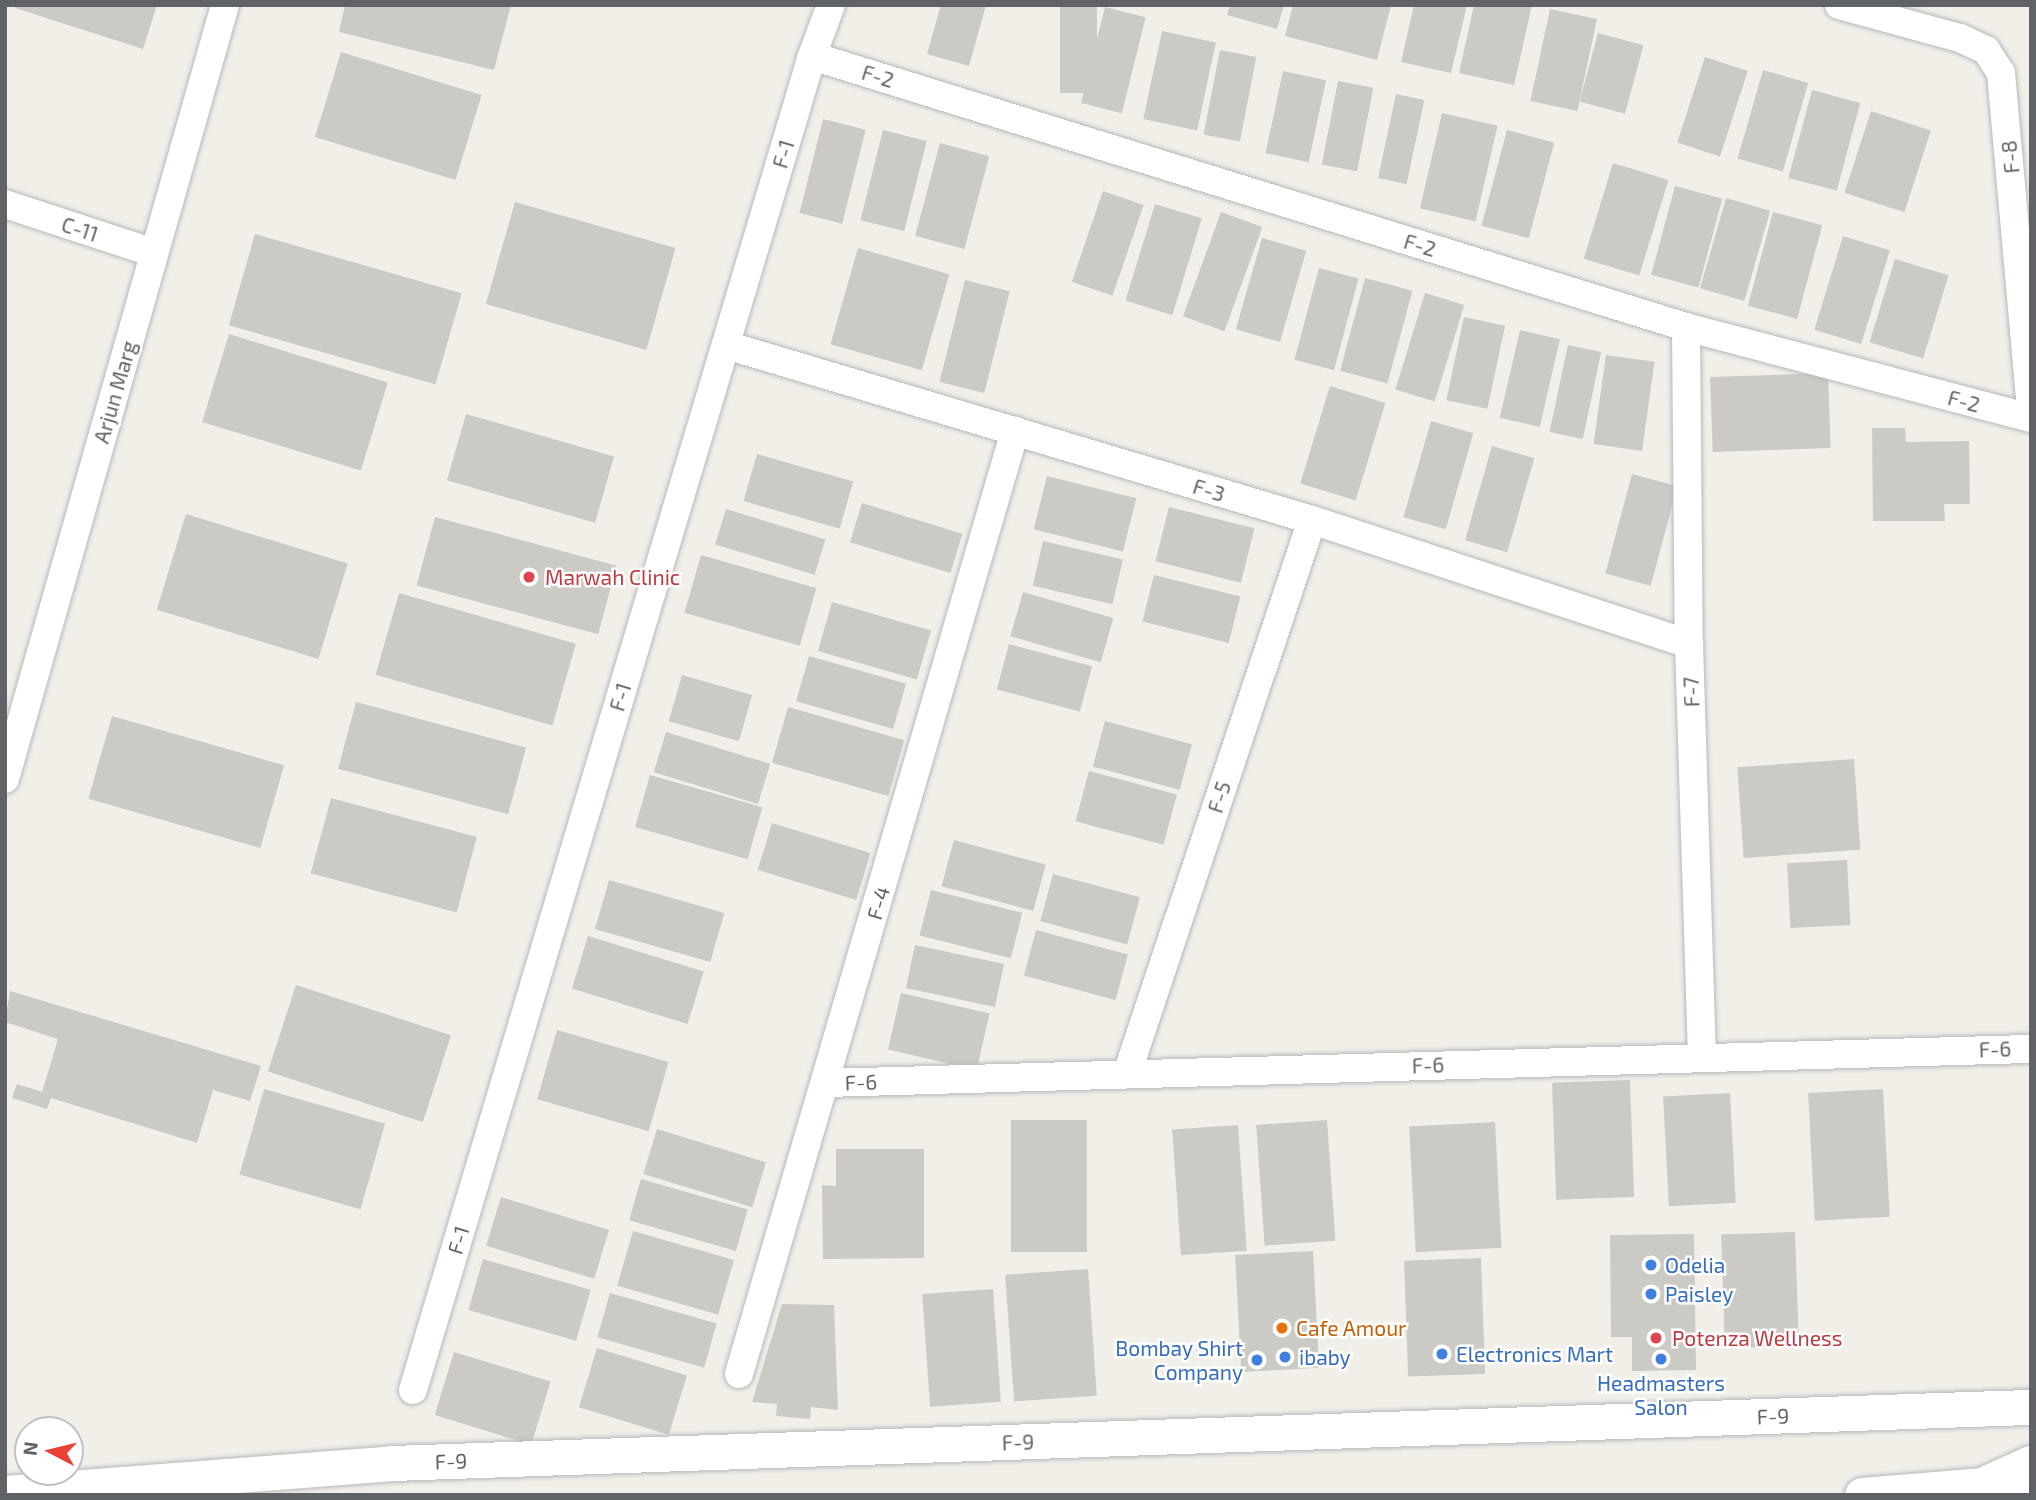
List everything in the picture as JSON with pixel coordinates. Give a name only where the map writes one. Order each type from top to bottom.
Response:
[{"type":"main road","points":[[1989,1484],[2031,1465]]},
{"type":"street","name":"Arjun Marg","points":[[5,779],[225,5]]},
{"type":"street","name":"F-1","points":[[413,1390],[813,56],[831,5]]},
{"type":"street","name":"F-8","points":[[1839,5],[1961,38],[1986,50],[2001,73],[2031,409]]},
{"type":"street","name":"F-2","points":[[813,56],[1686,327],[2031,418]]},
{"type":"street","name":"C-11","points":[[5,204],[154,253]]},
{"type":"street","name":"F-7","points":[[1686,327],[1689,644],[1702,1058]]},
{"type":"street","name":"F-3","points":[[726,345],[1312,520],[1689,644]]},
{"type":"street","name":"F-4","points":[[739,1374],[1015,431]]},
{"type":"street","name":"F-5","points":[[1127,1074],[1312,520]]},
{"type":"street","name":"F-6","points":[[825,1083],[2031,1049]]},
{"type":"street","name":"F-9","points":[[5,1493],[392,1463],[2031,1407]]},
{"type":"street","points":[[1862,1495],[2031,1480]]},
{"type":"building","points":[[16,5],[157,5],[143,49],[15,8]]},
{"type":"building","points":[[345,5],[511,5],[494,70],[339,32]]},
{"type":"building","points":[[941,5],[986,5],[969,66],[927,54]]},
{"type":"building","points":[[1060,5],[1097,5],[1097,93],[1060,93]]},
{"type":"building","points":[[1230,5],[1284,5],[1277,29],[1227,15]]},
{"type":"building","points":[[1293,5],[1391,5],[1377,60],[1285,36]]},
{"type":"building","points":[[1414,5],[1467,5],[1451,73],[1401,62]]},
{"type":"building","points":[[1474,5],[1532,5],[1514,85],[1459,73]]},
{"type":"building","points":[[1105,7],[1146,17],[1122,113],[1081,103]]},
{"type":"building","points":[[1550,9],[1597,19],[1577,111],[1530,101]]},
{"type":"building","points":[[1162,31],[1216,42],[1197,130],[1143,119]]},
{"type":"building","points":[[1598,33],[1643,45],[1625,114],[1580,102]]},
{"type":"building","points":[[1220,50],[1256,57],[1240,141],[1204,134]]},
{"type":"building","points":[[341,52],[482,95],[456,180],[315,137]]},
{"type":"building","points":[[1705,57],[1748,71],[1720,157],[1677,143]]},
{"type":"building","points":[[1763,70],[1808,83],[1783,171],[1738,158]]},
{"type":"building","points":[[1283,71],[1326,80],[1309,162],[1266,153]]},
{"type":"building","points":[[1338,81],[1373,88],[1357,171],[1322,164]]},
{"type":"building","points":[[1812,90],[1860,103],[1837,191],[1788,178]]},
{"type":"building","points":[[1396,94],[1424,100],[1406,184],[1378,178]]},
{"type":"building","points":[[1871,111],[1931,130],[1904,212],[1844,193]]},
{"type":"building","points":[[1442,113],[1498,126],[1475,221],[1420,208]]},
{"type":"building","points":[[823,119],[866,130],[842,224],[800,213]]},
{"type":"building","points":[[883,130],[927,141],[904,231],[861,220]]},
{"type":"building","points":[[1507,130],[1554,143],[1529,238],[1481,226]]},
{"type":"building","points":[[940,143],[989,156],[964,249],[915,236]]},
{"type":"building","points":[[1613,163],[1668,180],[1639,276],[1584,259]]},
{"type":"building","points":[[1675,186],[1722,199],[1699,288],[1651,275]]},
{"type":"building","points":[[1103,191],[1144,205],[1112,296],[1072,282]]},
{"type":"building","points":[[1726,198],[1770,211],[1744,301],[1700,288]]},
{"type":"building","points":[[515,202],[676,248],[646,350],[486,304]]},
{"type":"building","points":[[1155,204],[1202,218],[1172,315],[1125,301]]},
{"type":"building","points":[[1221,212],[1262,227],[1224,331],[1183,316]]},
{"type":"building","points":[[1773,212],[1822,225],[1797,319],[1748,306]]},
{"type":"building","points":[[255,234],[462,293],[435,385],[229,325]]},
{"type":"building","points":[[1843,236],[1890,250],[1861,344],[1814,330]]},
{"type":"building","points":[[1262,238],[1306,251],[1280,342],[1236,329]]},
{"type":"building","points":[[858,248],[949,274],[922,370],[830,344]]},
{"type":"building","points":[[1895,259],[1949,275],[1923,359],[1870,342]]},
{"type":"building","points":[[1319,268],[1359,279],[1334,370],[1294,360]]},
{"type":"building","points":[[1365,278],[1412,291],[1387,383],[1340,371]]},
{"type":"building","points":[[965,280],[1010,291],[984,393],[940,382]]},
{"type":"building","points":[[1425,293],[1464,305],[1435,402],[1395,390]]},
{"type":"building","points":[[1464,317],[1505,326],[1487,409],[1446,400]]},
{"type":"building","points":[[1520,330],[1560,339],[1540,427],[1500,418]]},
{"type":"building","points":[[229,334],[388,383],[361,471],[202,422]]},
{"type":"building","points":[[1568,345],[1601,352],[1583,439],[1549,432]]},
{"type":"building","points":[[1606,355],[1655,362],[1642,451],[1593,444]]},
{"type":"building","points":[[1828,373],[1831,448],[1713,452],[1710,377]]},
{"type":"building","points":[[1330,386],[1385,403],[1356,501],[1300,484]]},
{"type":"building","points":[[466,414],[614,456],[595,523],[447,480]]},
{"type":"building","points":[[1431,421],[1473,433],[1446,529],[1403,517]]},
{"type":"building","points":[[1872,428],[1905,428],[1906,442],[1969,441],[1970,504],[1944,504],[1945,521],[1873,521]]},
{"type":"building","points":[[1492,446],[1534,458],[1507,552],[1465,540]]},
{"type":"building","points":[[757,454],[853,482],[840,529],[743,501]]},
{"type":"building","points":[[1632,474],[1677,486],[1651,586],[1605,573]]},
{"type":"building","points":[[1047,476],[1136,498],[1123,552],[1034,529]]},
{"type":"building","points":[[862,503],[962,534],[950,573],[850,542]]},
{"type":"building","points":[[1169,507],[1254,528],[1241,583],[1155,561]]},
{"type":"building","points":[[726,509],[825,539],[815,575],[715,544]]},
{"type":"building","points":[[186,514],[348,563],[318,659],[157,610]]},
{"type":"building","points":[[435,517],[617,566],[598,634],[417,586]]},
{"type":"building","points":[[1043,541],[1123,559],[1113,604],[1033,586]]},
{"type":"building","points":[[701,555],[816,588],[800,646],[684,613]]},
{"type":"building","points":[[1154,575],[1240,597],[1229,643],[1142,622]]},
{"type":"building","points":[[1023,592],[1113,618],[1101,662],[1010,636]]},
{"type":"building","points":[[399,593],[576,644],[552,725],[376,675]]},
{"type":"building","points":[[832,602],[931,630],[917,679],[818,651]]},
{"type":"building","points":[[1009,644],[1092,666],[1080,712],[997,689]]},
{"type":"building","points":[[809,656],[906,684],[893,729],[796,701]]},
{"type":"building","points":[[682,675],[752,695],[739,741],[669,721]]},
{"type":"building","points":[[356,702],[526,748],[508,814],[338,769]]},
{"type":"building","points":[[788,707],[904,740],[888,796],[772,763]]},
{"type":"building","points":[[112,716],[284,765],[260,848],[88,799]]},
{"type":"building","points":[[1105,721],[1192,744],[1180,790],[1093,766]]},
{"type":"building","points":[[666,732],[770,764],[758,804],[654,772]]},
{"type":"building","points":[[1854,759],[1860,850],[1744,858],[1737,767]]},
{"type":"building","points":[[1089,771],[1177,795],[1163,845],[1076,821]]},
{"type":"building","points":[[650,775],[762,807],[748,859],[635,827]]},
{"type":"building","points":[[331,798],[477,837],[457,912],[311,873]]},
{"type":"building","points":[[772,823],[870,853],[856,900],[758,870]]},
{"type":"building","points":[[954,840],[1046,865],[1033,911],[942,886]]},
{"type":"building","points":[[1847,860],[1850,925],[1790,928],[1787,863]]},
{"type":"building","points":[[1053,874],[1140,897],[1127,945],[1040,921]]},
{"type":"building","points":[[609,880],[724,913],[710,962],[595,929]]},
{"type":"building","points":[[931,890],[1022,913],[1011,958],[920,936]]},
{"type":"building","points":[[1036,930],[1128,955],[1116,1000],[1024,975]]},
{"type":"building","points":[[588,936],[704,971],[688,1024],[572,989]]},
{"type":"building","points":[[915,945],[1004,964],[995,1007],[906,988]]},
{"type":"building","points":[[296,985],[451,1035],[423,1122],[268,1072]]},
{"type":"building","points":[[10,991],[261,1066],[250,1101],[213,1090],[197,1143],[51,1098],[47,1109],[12,1098],[17,1084],[42,1092],[58,1039],[5,1022]]},
{"type":"building","points":[[901,993],[990,1013],[977,1070],[888,1050]]},
{"type":"building","points":[[557,1030],[669,1062],[649,1131],[537,1099]]},
{"type":"building","points":[[1630,1080],[1634,1197],[1556,1200],[1552,1083]]},
{"type":"building","points":[[264,1089],[385,1124],[361,1209],[239,1175]]},
{"type":"building","points":[[1883,1089],[1890,1217],[1815,1221],[1808,1093]]},
{"type":"building","points":[[1730,1093],[1736,1203],[1669,1206],[1663,1097]]},
{"type":"building","points":[[1011,1120],[1087,1120],[1087,1252],[1011,1252]]},
{"type":"building","points":[[1327,1120],[1335,1241],[1265,1246],[1256,1125]]},
{"type":"building","points":[[1495,1122],[1502,1248],[1416,1252],[1409,1127]]},
{"type":"building","points":[[1238,1125],[1247,1251],[1181,1255],[1172,1130]]},
{"type":"building","points":[[657,1129],[766,1162],[752,1207],[643,1174]]},
{"type":"building","points":[[836,1149],[924,1149],[924,1258],[823,1259],[822,1185],[836,1186]]},
{"type":"building","points":[[641,1179],[748,1210],[736,1251],[629,1220]]},
{"type":"building","points":[[501,1197],[609,1230],[594,1279],[486,1246]]},
{"type":"building","points":[[633,1231],[734,1260],[718,1315],[617,1286]]},
{"type":"building","points":[[1795,1232],[1799,1346],[1725,1349],[1721,1235]]},
{"type":"building","points":[[1694,1234],[1696,1370],[1632,1371],[1632,1337],[1611,1337],[1610,1235]]},
{"type":"building","points":[[1313,1251],[1319,1368],[1241,1372],[1235,1255]]},
{"type":"building","points":[[1481,1258],[1485,1374],[1408,1377],[1404,1261]]},
{"type":"building","points":[[483,1259],[591,1290],[576,1341],[468,1310]]},
{"type":"building","points":[[1088,1269],[1097,1396],[1014,1401],[1005,1275]]},
{"type":"building","points":[[993,1289],[1001,1402],[930,1407],[922,1294]]},
{"type":"building","points":[[610,1293],[717,1324],[704,1368],[597,1337]]},
{"type":"building","points":[[782,1304],[834,1305],[838,1410],[811,1407],[810,1419],[776,1416],[777,1404],[752,1402]]},
{"type":"building","points":[[597,1348],[687,1375],[669,1435],[579,1407]]},
{"type":"building","points":[[454,1352],[551,1382],[531,1445],[435,1415]]},
{"type":"place","name":"Marwah Clinic","points":[[529,577]]},
{"type":"place","name":"Odelia","points":[[1651,1265]]},
{"type":"place","name":"Paisley","points":[[1651,1294]]},
{"type":"place","name":"Cafe Amour","points":[[1282,1328]]},
{"type":"place","name":"Potenza Wellness","points":[[1656,1338]]},
{"type":"place","name":"Electronics Mart","points":[[1442,1354]]},
{"type":"place","name":"ibaby","points":[[1285,1357]]},
{"type":"place","name":"Headmasters Salon","points":[[1661,1359]]},
{"type":"place","name":"Bombay Shirt Company","points":[[1257,1360]]}]
